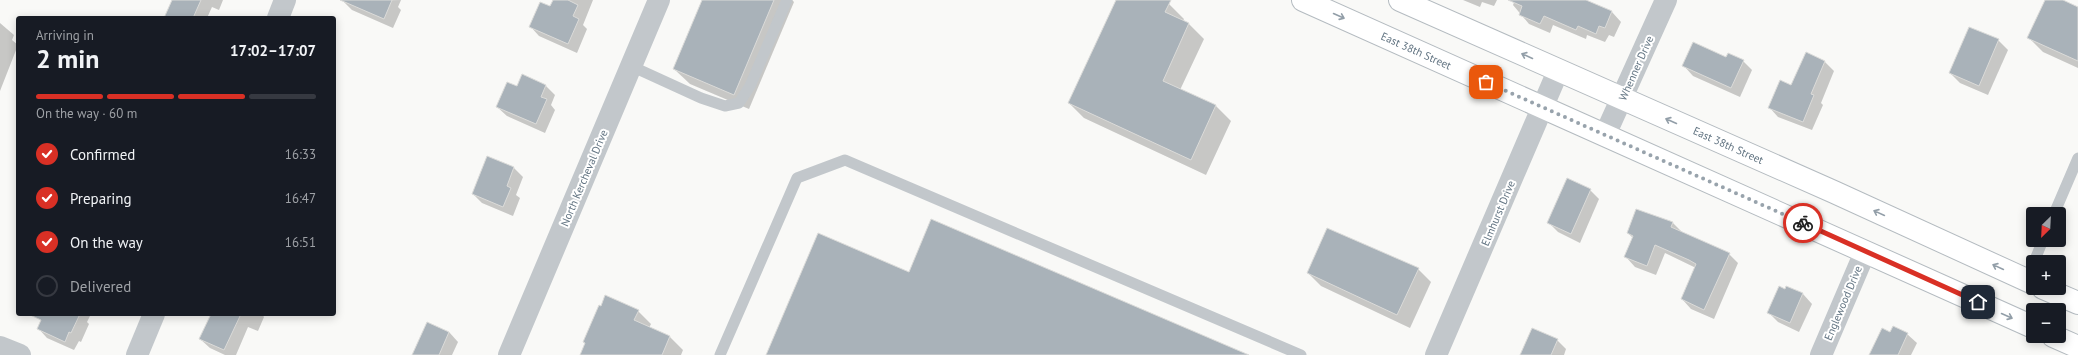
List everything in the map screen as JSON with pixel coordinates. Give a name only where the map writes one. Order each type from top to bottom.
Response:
[{"type":"main road","name":"East 38th Street","points":[[1303,0],[2026,324]]},
{"type":"main road","name":"East 38th Street","points":[[1400,0],[1622,100],[1834,192],[2026,273]]},
{"type":"main road","name":"East 38th Street","points":[[2065,295],[2078,303]]},
{"type":"street","points":[[279,16],[285,0]]},
{"type":"street","name":"North Kercheval Drive","points":[[509,355],[659,0]]},
{"type":"street","name":"Whenner Drive","points":[[1605,135],[1666,0]]},
{"type":"street","name":"Elmhurst Drive","points":[[1436,355],[1558,71]]},
{"type":"street","name":"Englewood Drive","points":[[1821,355],[1865,252]]},
{"type":"street","points":[[137,355],[153,316]]},
{"type":"street","points":[[0,347],[20,355]]},
{"type":"lane","points":[[631,66],[701,98],[725,106],[739,103],[750,86],[787,0]]},
{"type":"lane","points":[[2057,207],[2078,158]]},
{"type":"lane","points":[[720,355],[797,178],[845,160],[1301,355]]},
{"type":"building","points":[[172,0],[201,0],[194,16],[165,16]]},
{"type":"building","points":[[340,0],[392,0],[384,19]]},
{"type":"building","points":[[553,0],[568,0],[578,5],[573,16],[579,19],[568,44],[529,27],[540,2],[550,6]]},
{"type":"building","points":[[702,0],[774,0],[734,95],[673,69]]},
{"type":"building","points":[[1116,0],[1171,0],[1165,12],[1189,23],[1163,81],[1216,105],[1191,160],[1068,103]]},
{"type":"building","points":[[1508,0],[1586,0],[1612,11],[1605,28],[1599,26],[1596,34],[1578,26],[1576,30],[1544,16],[1540,24],[1519,15],[1522,6]]},
{"type":"building","points":[[2045,0],[2063,0],[2078,7],[2078,61],[2027,38]]},
{"type":"building","points":[[1969,27],[1999,39],[1979,86],[1949,73]]},
{"type":"building","points":[[1693,42],[1726,57],[1728,53],[1744,60],[1731,88],[1682,66]]},
{"type":"building","points":[[1806,52],[1825,61],[1811,94],[1814,95],[1803,122],[1768,108],[1780,80],[1791,85]]},
{"type":"building","points":[[522,74],[546,85],[541,97],[547,99],[536,124],[496,107],[507,82],[517,86]]},
{"type":"building","points":[[487,156],[514,167],[507,186],[511,188],[503,207],[472,194]]},
{"type":"building","points":[[1567,178],[1591,189],[1571,234],[1547,223]]},
{"type":"building","points":[[1636,209],[1673,222],[1671,227],[1730,253],[1704,310],[1681,299],[1696,264],[1655,245],[1647,266],[1624,257],[1633,236],[1627,233]]},
{"type":"building","points":[[931,219],[1249,355],[766,355],[818,233],[909,272]]},
{"type":"building","points":[[1327,228],[1419,268],[1397,315],[1307,273]]},
{"type":"building","points":[[1779,286],[1785,289],[1786,286],[1803,293],[1790,323],[1767,313]]},
{"type":"building","points":[[605,295],[639,310],[634,320],[670,336],[662,355],[580,355],[585,343],[583,342]]},
{"type":"building","points":[[32,316],[79,316],[71,333],[69,332],[65,342],[37,329],[41,320]]},
{"type":"building","points":[[210,316],[240,316],[224,350],[199,339]]},
{"type":"building","points":[[427,322],[449,332],[439,355],[412,355]]},
{"type":"building","points":[[1893,326],[1908,333],[1898,355],[1869,355],[1882,328],[1890,332]]},
{"type":"building","points":[[1532,328],[1558,339],[1551,355],[1520,355]]},
{"type":"way so far","points":[[1486,82],[1803,223]]},
{"type":"route","points":[[1803,223],[1978,302]]}]
